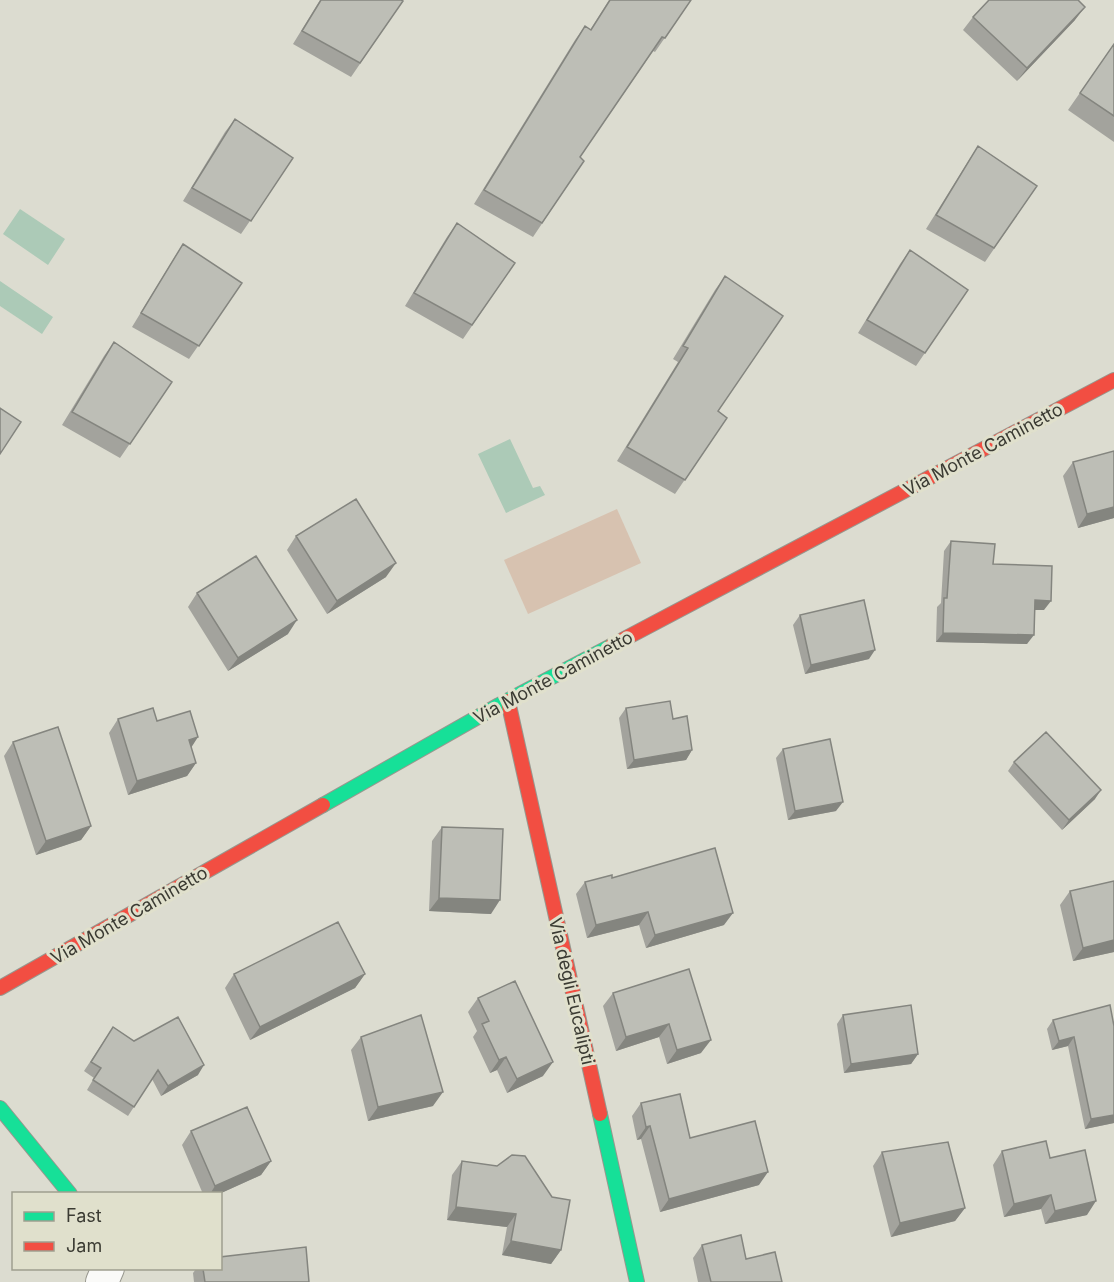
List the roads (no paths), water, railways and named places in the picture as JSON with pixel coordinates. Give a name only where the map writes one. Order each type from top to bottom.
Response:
[{"type":"street","name":"Via Monte Caminetto","points":[[0,988],[508,701],[1114,380]]},
{"type":"street","name":"Via degli Eucalipti","points":[[508,701],[637,1282]]},
{"type":"street","points":[[0,1108],[68,1192]]}]
